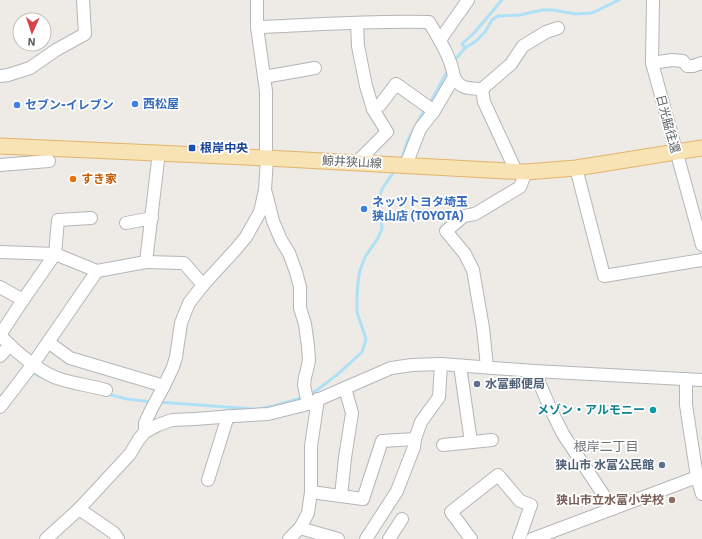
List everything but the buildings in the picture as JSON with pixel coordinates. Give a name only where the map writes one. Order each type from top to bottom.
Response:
[{"type":"main road","name":"鯨井狭山線","points":[[0,146],[159,152],[521,172],[576,168],[702,148]]},
{"type":"street","points":[[0,76],[30,68],[56,50],[85,34],[83,0]]},
{"type":"street","points":[[145,432],[145,423],[162,391],[174,362],[184,312],[203,285],[246,237],[260,212],[265,190],[267,158],[266,91],[257,27],[258,0]]},
{"type":"street","points":[[440,40],[468,0]]},
{"type":"street","name":"日光脇往還","points":[[653,0],[652,63],[702,245]]},
{"type":"street","points":[[257,27],[356,23],[371,21],[429,22],[440,40],[458,84],[466,88],[482,89],[511,64],[523,46],[546,32],[558,28]]},
{"type":"street","points":[[356,23],[358,46],[366,86],[374,109],[387,132],[357,162]]},
{"type":"street","points":[[652,63],[672,60],[683,61],[687,66],[693,66],[702,63]]},
{"type":"street","points":[[264,77],[315,68]]},
{"type":"street","points":[[402,165],[429,108],[454,74]]},
{"type":"street","points":[[374,109],[380,106],[396,84],[429,108]]},
{"type":"street","points":[[482,89],[484,102],[521,172],[520,188],[475,214],[464,216],[446,231],[465,254],[472,270],[483,328],[487,367]]},
{"type":"street","points":[[146,262],[159,152]]},
{"type":"street","points":[[0,165],[49,161]]},
{"type":"street","points":[[576,168],[604,276],[702,260]]},
{"type":"street","points":[[265,190],[281,240],[289,254],[296,272],[300,288],[300,308],[308,346],[309,360],[304,385],[310,398],[311,492],[308,513],[300,528],[289,539]]},
{"type":"street","points":[[91,218],[58,220],[55,254],[0,335],[4,351],[31,367],[63,380],[106,390]]},
{"type":"street","points":[[126,223],[152,218]]},
{"type":"street","points":[[0,252],[55,254],[97,271],[146,262],[184,263],[203,285]]},
{"type":"street","points":[[0,407],[31,367],[97,271]]},
{"type":"street","points":[[0,287],[23,300]]},
{"type":"street","points":[[48,342],[70,358],[162,391]]},
{"type":"street","points":[[366,539],[397,491],[414,447],[421,422],[439,397],[441,364]]},
{"type":"street","points":[[46,539],[79,509],[130,454],[145,432],[172,420],[268,414],[310,398],[345,388],[391,368],[412,365],[441,364],[702,380]]},
{"type":"street","points":[[460,366],[472,442]]},
{"type":"street","points":[[534,370],[563,434],[613,509]]},
{"type":"street","points":[[686,379],[686,405],[697,477],[702,494]]},
{"type":"street","points":[[341,496],[352,413],[345,388]]},
{"type":"street","points":[[208,480],[228,416]]},
{"type":"street","points":[[311,492],[364,499],[382,441],[415,439]]},
{"type":"street","points":[[443,445],[492,440]]},
{"type":"street","points":[[471,539],[451,512],[498,475],[520,501],[531,505],[518,539]]},
{"type":"street","points":[[532,539],[697,477]]},
{"type":"street","points":[[79,509],[114,533],[118,539]]},
{"type":"street","points":[[388,539],[402,519]]},
{"type":"street","points":[[300,528],[338,539]]},
{"type":"waterway","points":[[465,48],[462,44],[474,33],[502,0]]},
{"type":"waterway","points":[[453,62],[465,48],[476,41],[485,32],[492,20],[498,16],[520,15],[542,10],[553,10],[576,14],[592,13],[619,0]]},
{"type":"waterway","points":[[430,103],[449,68]]},
{"type":"waterway","points":[[401,160],[407,142],[426,108]]},
{"type":"waterway","points":[[309,394],[313,393],[338,374],[362,352],[366,339],[357,312],[360,270],[365,257],[378,238],[382,229],[380,195],[382,189],[395,170]]},
{"type":"waterway","points":[[31,370],[41,377]]},
{"type":"waterway","points":[[107,394],[127,399],[152,402]]},
{"type":"waterway","points":[[259,409],[304,397]]},
{"type":"waterway","points":[[158,402],[254,409]]},
{"type":"place","name":"西松屋","points":[[135,104]]},
{"type":"place","name":"セブン-イレブン","points":[[17,105]]},
{"type":"place","name":"根岸中央","points":[[192,148]]},
{"type":"place","name":"すき家","points":[[73,179]]},
{"type":"place","name":"ネッツトヨタ埼玉 狭山店 (TOYOTA)","points":[[364,209]]},
{"type":"place","name":"水富郵便局","points":[[477,384]]},
{"type":"place","name":"メゾン・アルモニー","points":[[653,410]]},
{"type":"place","name":"狭山市 水富公民館","points":[[662,465]]},
{"type":"place","name":"狭山市立水富小学校","points":[[672,500]]},
{"type":"district","name":"根岸二丁目","points":[[606,446]]}]
